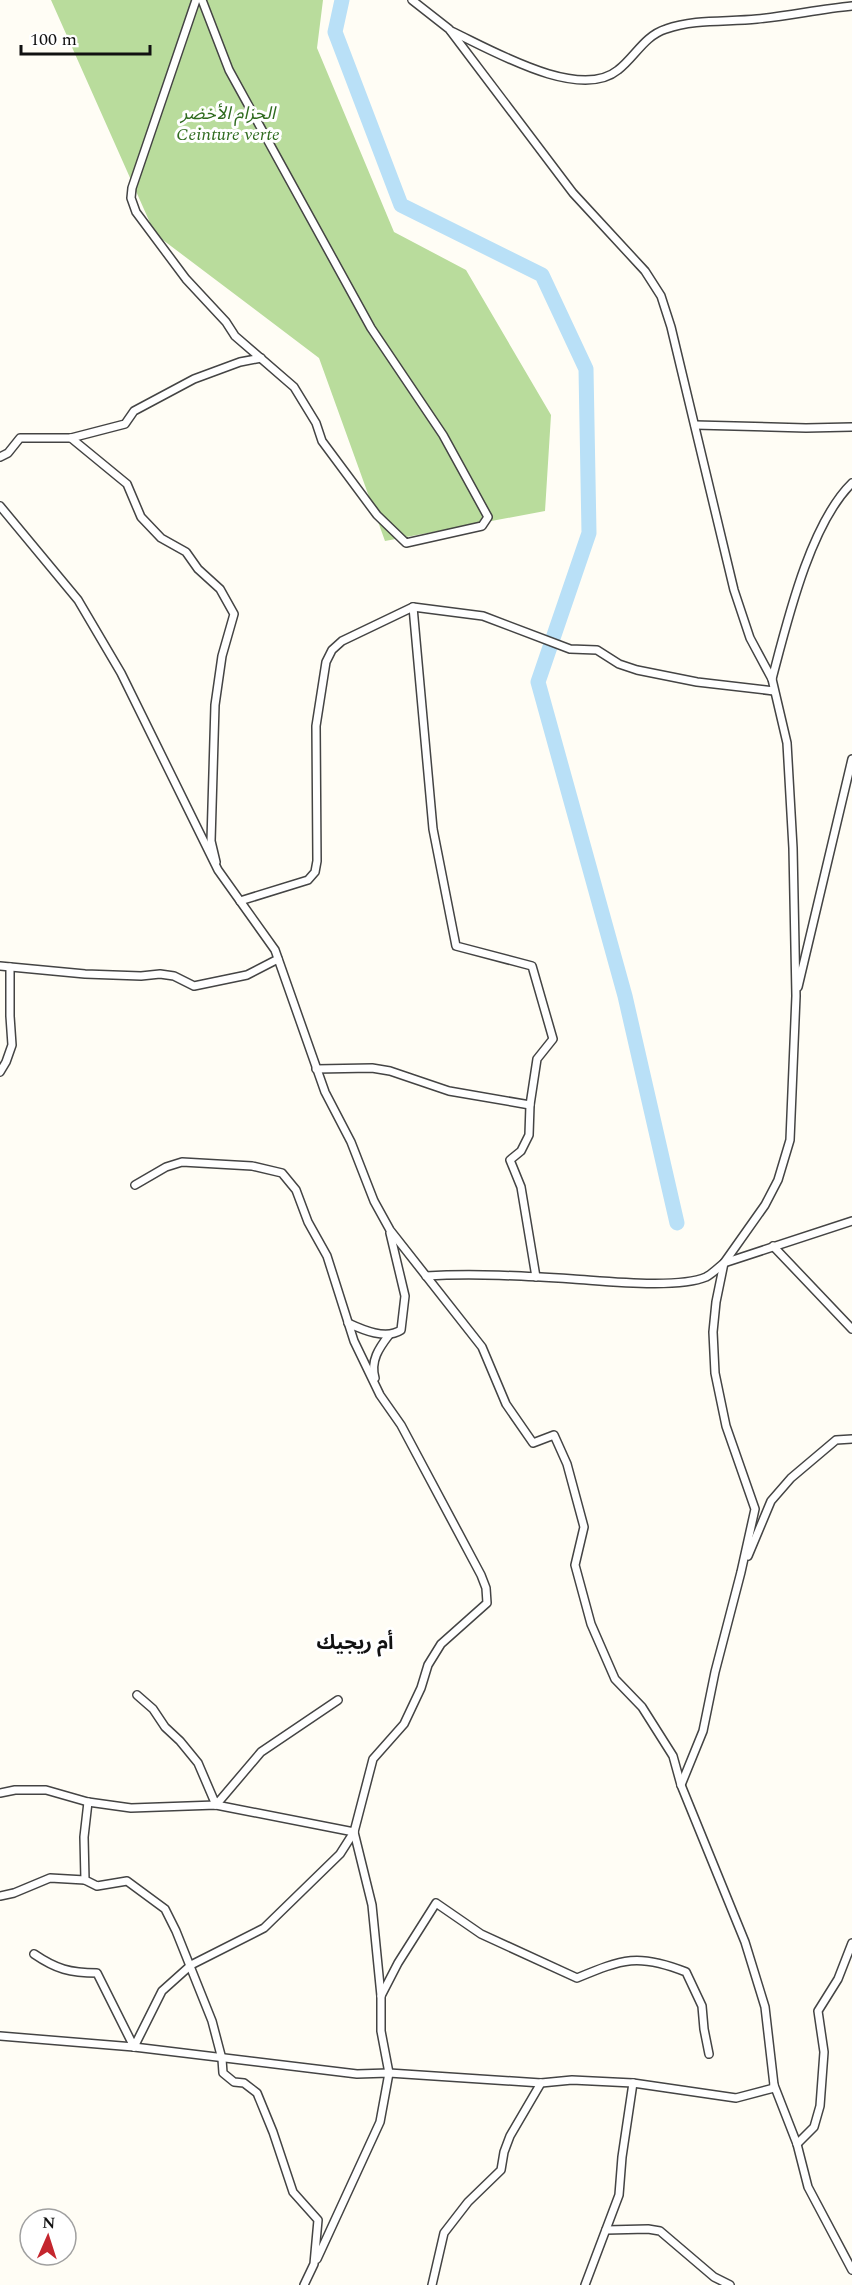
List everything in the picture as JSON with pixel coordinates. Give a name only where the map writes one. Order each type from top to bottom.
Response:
[{"type":"street","points":[[196,0],[136,174],[131,198],[136,212],[186,279],[226,322],[235,336],[294,387],[316,423],[322,441],[377,515],[406,543],[482,526],[487,522],[488,517],[443,435],[371,328],[229,70],[202,0]]},
{"type":"street","points":[[412,0],[449,29],[527,66],[578,81],[597,80],[617,71],[650,37],[663,29],[678,25],[758,19],[852,6]]},
{"type":"street","points":[[426,1276],[454,1274],[637,1283],[688,1281],[707,1276],[724,1263],[765,1205],[778,1180],[790,1140],[796,996],[794,848],[787,755],[772,679],[750,638],[734,590],[671,327],[661,296],[645,271],[573,193],[449,29]]},
{"type":"street","points":[[0,457],[8,453],[21,438],[71,438],[125,424],[134,411],[194,379],[261,358]]},
{"type":"street","points":[[695,425],[852,427]]},
{"type":"street","points":[[71,438],[127,484],[141,517],[161,538],[186,552],[198,569],[220,589],[234,614],[222,656],[215,705],[211,841],[218,870]]},
{"type":"street","points":[[772,679],[789,615],[820,529],[835,503],[852,483]]},
{"type":"street","points":[[0,506],[78,600],[121,673],[218,870],[275,950],[325,1092],[351,1142],[374,1201],[390,1230],[482,1347],[489,1369],[506,1404],[533,1443],[554,1435],[567,1464],[584,1527],[575,1566],[591,1624],[615,1679],[642,1707],[673,1756],[681,1785],[749,1953],[765,2007],[774,2085],[796,2144],[808,2187],[852,2270]]},
{"type":"street","points":[[240,901],[303,883],[315,872],[317,861],[316,726],[326,662],[332,650],[342,641],[413,607],[483,616],[570,649],[597,650],[619,664],[637,670],[697,682],[774,691]]},
{"type":"street","points":[[413,607],[433,829],[456,946],[532,966],[553,1039],[537,1059],[528,1135],[521,1151],[510,1160],[520,1187],[536,1277]]},
{"type":"street","points":[[796,996],[852,759]]},
{"type":"street","points":[[0,966],[85,975],[160,974],[174,976],[194,986],[247,975],[278,958]]},
{"type":"street","points":[[0,1072],[12,1045],[9,1016],[10,967]]},
{"type":"street","points":[[316,1069],[372,1068],[390,1071],[449,1091],[530,1105]]},
{"type":"street","points":[[134,2047],[162,1990],[191,1965],[264,1928],[340,1854],[354,1832],[373,1760],[404,1724],[421,1688],[428,1665],[441,1644],[487,1603],[486,1588],[481,1575],[401,1425],[380,1395],[348,1323],[327,1256],[308,1222],[296,1190],[282,1173],[252,1166],[182,1162],[166,1167],[135,1185]]},
{"type":"street","points":[[724,1263],[852,1221]]},
{"type":"street","points":[[380,1395],[373,1366],[375,1355],[389,1335],[401,1330],[405,1296],[390,1230]]},
{"type":"street","points":[[772,1246],[852,1329]]},
{"type":"street","points":[[681,1785],[703,1731],[717,1662],[755,1509],[726,1426],[716,1373],[712,1332],[724,1263]]},
{"type":"street","points":[[348,1323],[389,1335]]},
{"type":"street","points":[[741,1572],[771,1501],[791,1478],[836,1440],[852,1439]]},
{"type":"street","points":[[137,1695],[153,1709],[165,1727],[198,1763],[216,1805]]},
{"type":"street","points":[[216,1805],[261,1752],[338,1700]]},
{"type":"street","points":[[0,1793],[15,1790],[46,1790],[88,1802],[131,1808],[216,1805],[354,1832]]},
{"type":"street","points":[[85,1880],[84,1837],[88,1802]]},
{"type":"street","points":[[304,2285],[380,2122],[389,2073],[381,2031],[381,1996],[372,1905],[354,1832]]},
{"type":"street","points":[[0,1896],[14,1893],[50,1878],[85,1880],[97,1886],[127,1881],[165,1910],[191,1965],[212,2021],[222,2059],[223,2073],[234,2082],[244,2083],[257,2093],[293,2192],[318,2220],[314,2264]]},
{"type":"street","points":[[381,1996],[398,1963],[436,1903],[481,1934],[577,1978],[615,1962],[646,1959],[686,1972],[702,2006],[709,2054]]},
{"type":"street","points":[[796,2144],[814,2127],[820,2106],[824,2052],[818,2012],[838,1979],[852,1943]]},
{"type":"street","points":[[34,1954],[52,1966],[74,1973],[97,1973],[134,2047]]},
{"type":"street","points":[[0,2036],[134,2047],[357,2074],[389,2073],[541,2083],[572,2080],[633,2083],[736,2098],[774,2088],[774,2085]]},
{"type":"street","points":[[432,2285],[444,2233],[462,2208],[501,2170],[510,2136],[541,2083]]},
{"type":"street","points":[[585,2285],[619,2195],[633,2083]]},
{"type":"street","points":[[606,2230],[660,2231],[714,2277],[730,2285]]},
{"type":"green space","name":"الحزام الأخضر Ceinture verte","points":[[51,0],[323,0],[317,48],[394,232],[466,270],[551,415],[545,511],[385,541],[319,358],[155,234]]},
{"type":"waterway","points":[[342,0],[335,32],[401,205],[542,275],[586,369],[589,533],[538,682],[625,996],[677,1223]]},
{"type":"district","name":"أم ريجيك","points":[[355,1642]]}]
